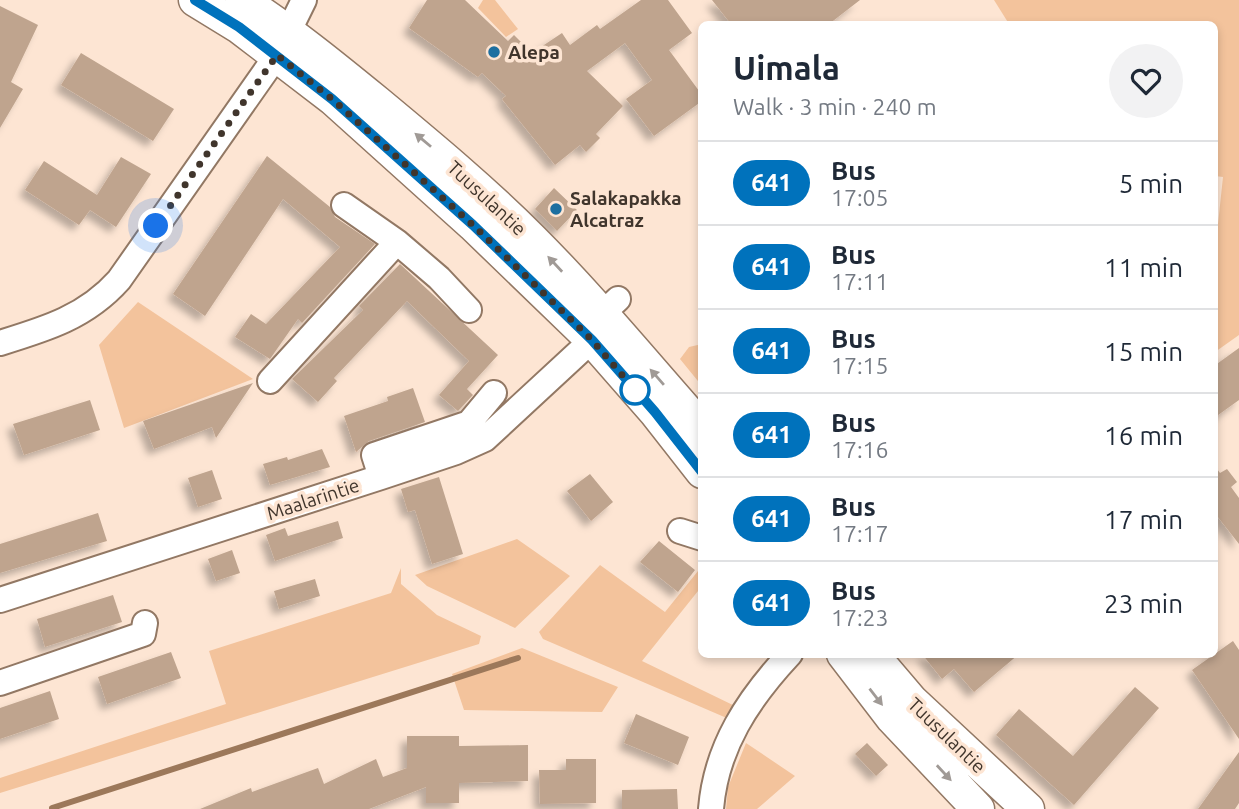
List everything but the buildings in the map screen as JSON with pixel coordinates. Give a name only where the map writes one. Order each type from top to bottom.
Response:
[{"type":"main road","name":"Tuusulantie","points":[[195,0],[283,43],[452,164],[533,240],[698,424]]},
{"type":"main road","name":"Tuusulantie","points":[[242,0],[283,43]]},
{"type":"main road","name":"Tuusulantie","points":[[604,318],[655,412],[698,467]]},
{"type":"main road","name":"Tuusulantie","points":[[846,658],[892,718],[978,809]]},
{"type":"main road","name":"Tuusulantie","points":[[875,658],[912,701],[1028,809]]},
{"type":"street","points":[[0,343],[75,318],[108,293],[283,43],[304,0]]},
{"type":"street","points":[[344,205],[397,242],[439,278],[468,310]]},
{"type":"street","points":[[270,381],[397,242]]},
{"type":"street","name":"Maalarintie","points":[[0,600],[381,477],[456,452],[485,439],[604,318]]},
{"type":"street","points":[[381,477],[374,455],[469,424],[494,393]]},
{"type":"street","points":[[6,676],[143,634],[145,623]]},
{"type":"street","points":[[711,809],[718,767],[733,729],[760,686],[786,658]]},
{"type":"shaded area","points":[[483,0],[495,0],[518,29],[506,37],[478,8]]},
{"type":"shaded area","points":[[994,0],[1239,0],[1239,335],[1218,350],[1218,224],[1223,177],[1218,176],[1218,21],[1007,21]]},
{"type":"shaded area","points":[[138,302],[253,379],[124,428],[99,345]]},
{"type":"shaded area","points":[[698,345],[698,381],[680,359],[689,347]]},
{"type":"shaded area","points":[[517,539],[570,576],[515,628],[427,586],[415,575]]},
{"type":"shaded area","points":[[600,565],[665,612],[698,571],[698,591],[642,661],[737,707],[729,719],[543,639],[539,632]]},
{"type":"shaded area","points":[[401,568],[401,584],[437,615],[481,636],[479,644],[0,793],[0,778],[226,704],[209,651],[391,593]]},
{"type":"shaded area","points":[[522,648],[618,687],[602,712],[464,710],[452,674]]},
{"type":"shaded area","points":[[746,743],[795,776],[757,809],[726,809],[728,787]]},
{"type":"waterway","points":[[52,808],[518,658]]},
{"type":"bus line","name":"641","points":[[195,0],[239,27],[332,99],[473,225],[592,340],[655,412],[698,467]]},
{"type":"place","name":"Alepa","points":[[494,52]]},
{"type":"place","name":"Salakapakka Alcatraz","points":[[556,209]]},
{"type":"route","points":[[156,226],[277,55],[332,99],[473,225],[592,340],[635,390]]}]
